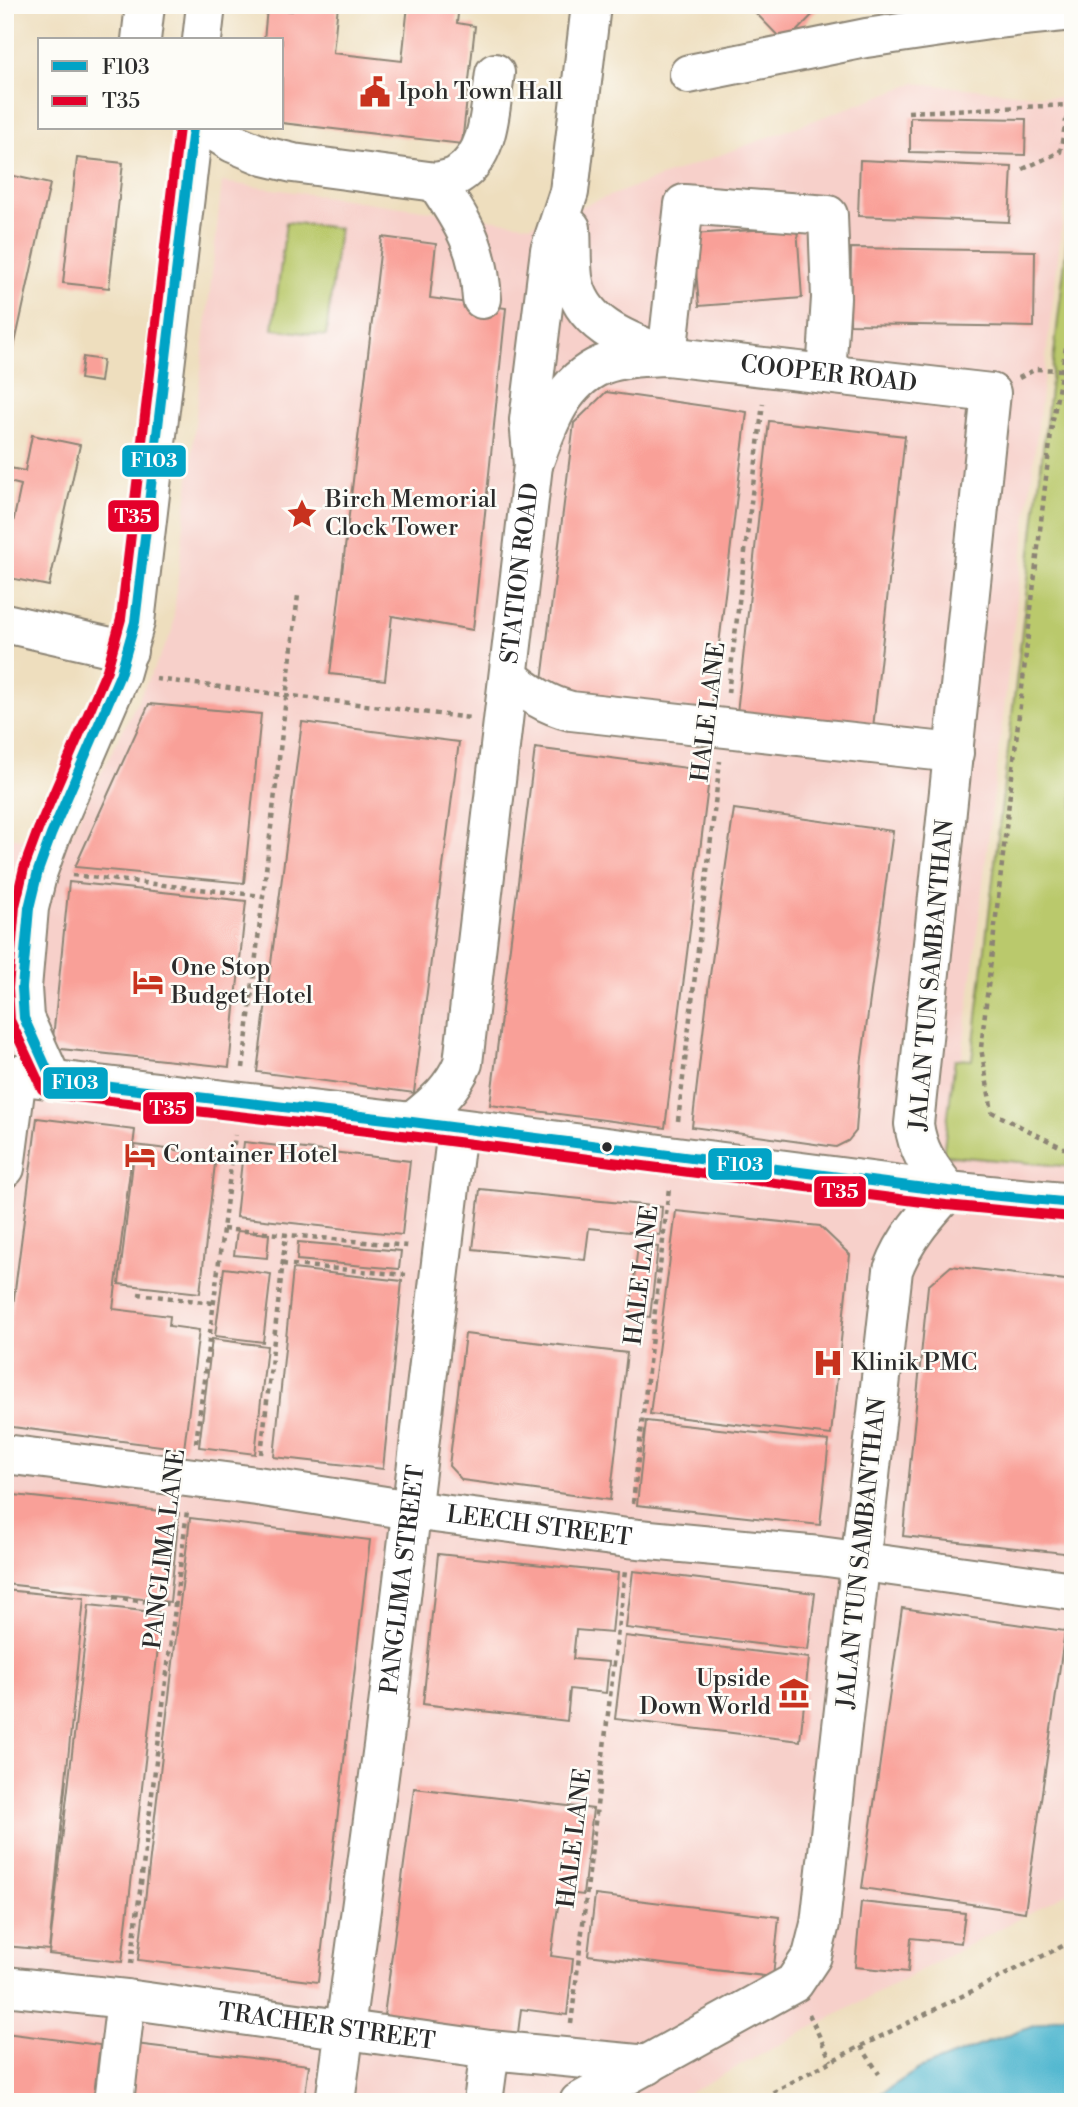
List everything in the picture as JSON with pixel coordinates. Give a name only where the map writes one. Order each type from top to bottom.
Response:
[{"type":"street","points":[[141,38],[145,5]]},
{"type":"street","points":[[202,38],[206,5]]},
{"type":"street","name":"STATION ROAD","points":[[412,1122],[442,1098],[456,1081],[463,1063],[533,465],[529,420],[550,250],[569,192],[591,5]]},
{"type":"street","points":[[689,74],[866,38],[1073,10]]},
{"type":"street","points":[[212,130],[233,143],[264,156],[293,163],[436,182],[457,176],[473,161],[484,140],[495,73]]},
{"type":"street","points":[[5,1168],[34,1044],[24,1018],[22,988],[29,908],[51,835],[128,651],[138,595],[193,130]]},
{"type":"street","points":[[436,182],[464,224],[475,251],[481,275],[482,299]]},
{"type":"street","name":"COOPER ROAD","points":[[569,192],[573,278],[579,299],[591,316],[609,331],[667,356]]},
{"type":"street","points":[[667,356],[684,204],[828,215],[831,298],[826,374]]},
{"type":"street","name":"COOPER ROAD","points":[[533,465],[559,402],[580,379],[602,365],[629,358],[667,356],[991,393]]},
{"type":"street","name":"JALAN TUN SAMBANTHAN","points":[[579,2102],[794,1983],[812,1956],[821,1924],[840,1891],[860,1561],[893,1270],[901,1249],[921,1219],[948,1191],[922,1156],[916,1142],[914,1124],[991,393]]},
{"type":"street","points":[[5,623],[128,651]]},
{"type":"street","points":[[509,677],[551,706],[570,711],[954,753]]},
{"type":"street","points":[[25,1076],[412,1122],[948,1191],[1073,1203]]},
{"type":"street","name":"PANGLIMA STREET","points":[[335,2102],[342,2030],[385,1731],[457,1129]]},
{"type":"street","name":"LEECH STREET","points":[[5,1454],[628,1538],[860,1561],[1073,1591]]},
{"type":"street","name":"TRACHER STREET","points":[[5,1986],[126,1999],[490,2050],[648,2065]]},
{"type":"street","points":[[114,2102],[126,1999]]},
{"type":"street","points":[[483,2102],[490,2050]]},
{"type":"path","points":[[908,112],[1071,104],[1060,152],[1023,169]]},
{"type":"path","points":[[1073,308],[1052,425],[981,1048],[992,1112],[1063,1148],[1073,1149]]},
{"type":"path","name":"HALE LANE","points":[[568,2057],[767,369]]},
{"type":"path","name":"PANGLIMA LANE","points":[[126,1999],[223,1229],[298,595]]},
{"type":"path","points":[[167,680],[504,722]]},
{"type":"path","points":[[38,871],[263,896]]},
{"type":"path","points":[[223,1229],[409,1246]]},
{"type":"path","points":[[257,1486],[286,1234]]},
{"type":"path","points":[[282,1264],[406,1275]]},
{"type":"path","points":[[138,1294],[213,1303]]},
{"type":"path","points":[[113,1598],[176,1605]]},
{"type":"path","points":[[755,2102],[831,2061],[1073,1941]]},
{"type":"path","points":[[811,2018],[831,2061]]},
{"type":"path","points":[[861,2046],[879,2074]]},
{"type":"shaded area","points":[[915,83],[1073,99],[1073,133],[951,1151],[1073,1163],[1073,1890],[671,2102],[5,2102],[5,837],[66,843],[172,632],[222,182],[531,225]]},
{"type":"green space","points":[[1073,191],[1073,1167],[943,1155],[955,1059],[972,1060]]},
{"type":"green space","points":[[286,222],[339,228],[326,336],[273,329]]},
{"type":"water","points":[[1073,2013],[1073,2102],[868,2102],[919,2069],[1031,2026]]},
{"type":"building","name":"Ipoh Town Hall","points":[[293,5],[338,5],[333,53],[402,61],[408,5],[459,5],[457,23],[475,26],[462,144],[284,123],[284,38],[264,38],[267,8],[292,11]]},
{"type":"building","points":[[748,5],[822,5],[785,43]]},
{"type":"building","points":[[910,117],[1026,119],[1025,155],[910,152]]},
{"type":"building","points":[[77,158],[123,163],[109,288],[63,283]]},
{"type":"building","points":[[860,160],[1012,167],[1009,222],[858,216]]},
{"type":"building","points":[[5,174],[50,184],[6,384],[5,384]]},
{"type":"building","points":[[797,227],[802,298],[699,306],[693,234]]},
{"type":"building","points":[[382,237],[436,244],[430,298],[506,308],[473,630],[392,616],[385,680],[330,674]]},
{"type":"building","points":[[851,248],[1035,251],[1034,327],[850,324]]},
{"type":"building","points":[[83,357],[103,360],[100,382],[80,379]]},
{"type":"building","points":[[606,392],[747,412],[711,711],[541,689],[574,423]]},
{"type":"building","points":[[769,421],[905,436],[873,728],[737,713]]},
{"type":"building","points":[[32,435],[80,445],[49,586],[5,577],[5,541],[9,542],[21,485],[5,481],[5,467],[25,471]]},
{"type":"building","points":[[149,704],[261,714],[244,883],[75,867]]},
{"type":"building","points":[[302,722],[459,742],[414,1093],[257,1072]]},
{"type":"building","points":[[535,748],[710,771],[665,1128],[490,1105]]},
{"type":"building","points":[[734,809],[893,831],[861,1065],[856,1131],[848,1141],[836,1147],[692,1127],[709,982]]},
{"type":"building","points":[[69,882],[246,901],[229,1067],[52,1048]]},
{"type":"building","points":[[37,1118],[135,1130],[113,1309],[170,1316],[169,1326],[199,1330],[184,1449],[5,1426],[5,1368]]},
{"type":"building","points":[[244,1142],[410,1161],[402,1235],[236,1217]]},
{"type":"building","points":[[135,1145],[216,1155],[200,1293],[119,1284]]},
{"type":"building","points":[[480,1189],[662,1207],[660,1235],[589,1228],[585,1260],[473,1249]]},
{"type":"building","points":[[676,1211],[820,1226],[850,1255],[831,1435],[650,1414]]},
{"type":"building","points":[[237,1231],[269,1234],[267,1258],[234,1255]]},
{"type":"building","points":[[298,1242],[401,1251],[399,1269],[297,1260]]},
{"type":"building","points":[[638,1245],[658,1247],[650,1317],[630,1315]]},
{"type":"building","points":[[951,1266],[1073,1281],[1073,1554],[903,1536],[928,1286]]},
{"type":"building","points":[[224,1268],[271,1274],[263,1342],[215,1336]]},
{"type":"building","points":[[293,1269],[402,1281],[383,1469],[274,1457]]},
{"type":"building","points":[[465,1334],[627,1353],[610,1500],[462,1480],[449,1466]]},
{"type":"building","points":[[212,1339],[267,1346],[255,1454],[199,1447]]},
{"type":"building","points":[[646,1421],[829,1441],[820,1525],[637,1505]]},
{"type":"building","points":[[5,1494],[179,1513],[170,1602],[5,1584]]},
{"type":"building","points":[[190,1518],[370,1540],[318,1982],[138,1960]]},
{"type":"building","points":[[438,1554],[618,1573],[612,1633],[576,1630],[573,1659],[609,1662],[606,1693],[570,1689],[567,1721],[423,1704]]},
{"type":"building","points":[[633,1571],[815,1593],[808,1650],[626,1628]]},
{"type":"building","points":[[5,1590],[84,1598],[49,1950],[5,1946]]},
{"type":"building","points":[[89,1605],[162,1613],[122,1962],[49,1954]]},
{"type":"building","points":[[902,1608],[1065,1631],[1025,1912],[862,1888]]},
{"type":"building","points":[[625,1636],[809,1658],[800,1741],[615,1719]]},
{"type":"building","points":[[414,1788],[593,1809],[583,1895],[560,1892],[551,1956],[573,1959],[567,2015],[521,2009],[517,2041],[383,2023]]},
{"type":"building","points":[[595,1895],[779,1917],[773,1977],[588,1955]]},
{"type":"building","points":[[861,1902],[965,1913],[961,1943],[911,1938],[908,1972],[855,1967]]},
{"type":"building","points":[[5,2033],[100,2045],[93,2102],[5,2102]]},
{"type":"building","points":[[127,2043],[309,2065],[304,2102],[120,2102]]},
{"type":"transit line","name":"T35","points":[[179,130],[121,619],[107,670],[38,830],[24,868],[15,906],[8,988],[10,1020],[42,1089],[50,1094],[410,1136],[946,1205],[1072,1217]]},
{"type":"transit line","name":"F103","points":[[193,130],[135,622],[120,675],[51,835],[29,908],[22,988],[24,1018],[52,1080],[412,1122],[948,1191],[1073,1203]]},
{"type":"place","name":"Ipoh Town Hall","points":[[375,92]]},
{"type":"place","name":"Birch Memorial Clock Tower","points":[[302,514]]},
{"type":"place","name":"One Stop Budget Hotel","points":[[148,982]]},
{"type":"place","name":"Container Hotel","points":[[140,1155]]},
{"type":"place","name":"Klinik PMC","points":[[828,1363]]},
{"type":"place","name":"Upside Down World","points":[[794,1693]]}]
